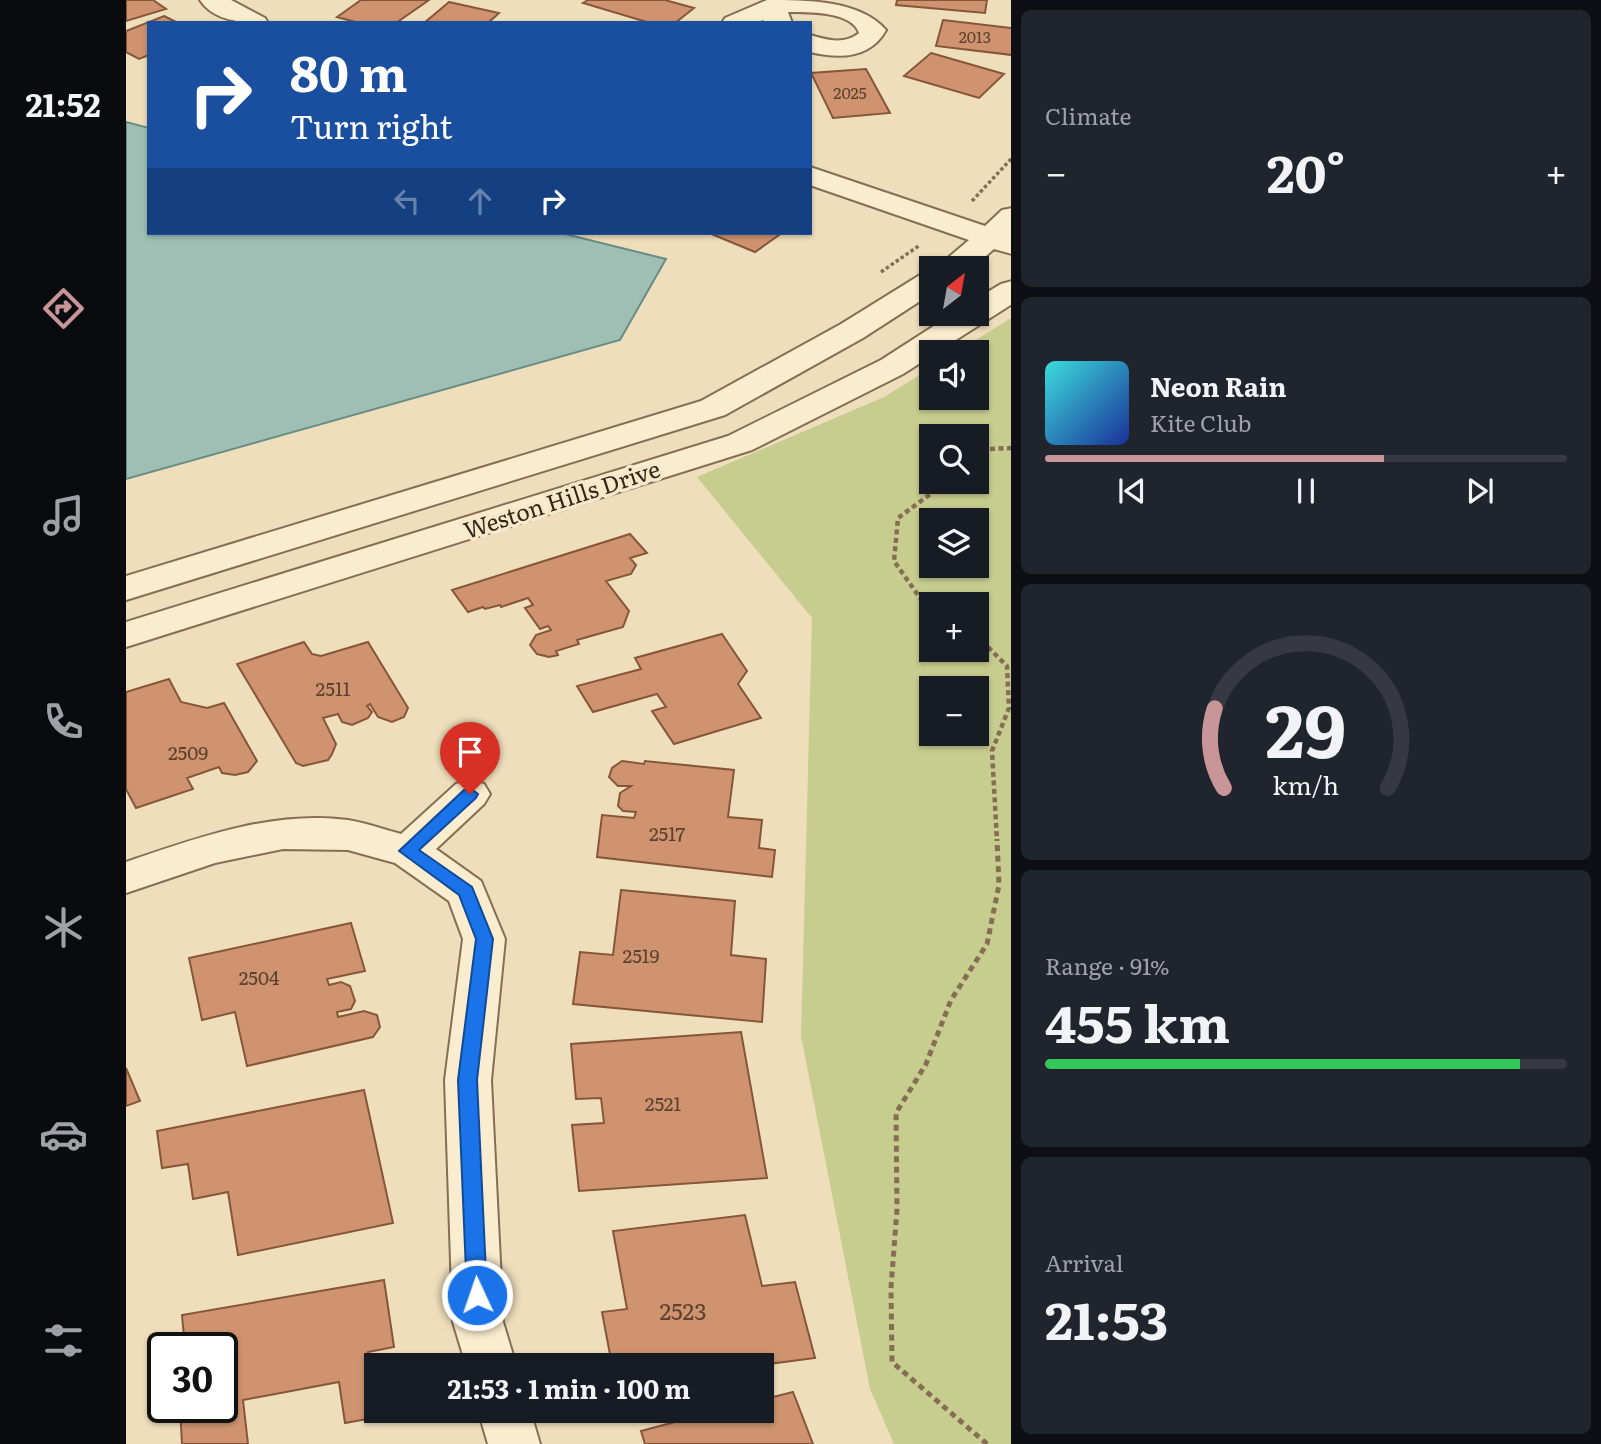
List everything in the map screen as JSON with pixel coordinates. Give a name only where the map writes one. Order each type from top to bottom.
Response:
[{"type":"street","points":[[212,0],[252,21]]},
{"type":"street","points":[[741,21],[805,4],[826,7],[860,19],[873,30],[865,42],[850,47],[812,44]]},
{"type":"street","points":[[812,176],[1000,242]]},
{"type":"street","points":[[970,256],[1000,242],[1011,216]]},
{"type":"street","name":"Weston Hills Drive","points":[[126,588],[713,408],[852,331],[919,289]]},
{"type":"street","name":"Weston Hills Drive","points":[[989,304],[1011,290]]},
{"type":"street","name":"Weston Hills Drive","points":[[126,635],[740,443],[892,367],[956,326]]},
{"type":"street","points":[[408,851],[470,794]]},
{"type":"street","points":[[126,878],[211,849],[283,834],[348,835],[408,851],[466,892],[484,939],[468,1080],[478,1322],[487,1353]]},
{"type":"street","points":[[508,1423],[514,1444]]},
{"type":"path","points":[[879,273],[925,242],[982,192],[1011,158]]},
{"type":"path","points":[[989,449],[1011,447]]},
{"type":"path","points":[[919,597],[894,561],[898,518],[930,494]]},
{"type":"path","points":[[987,1444],[892,1362],[891,1287],[897,1209],[897,1113],[926,1064],[951,1000],[987,944],[999,885],[992,751],[1009,708],[1007,666],[989,648]]},
{"type":"green space","points":[[1011,318],[1011,1444],[894,1444],[870,1389],[801,1036],[812,618],[697,477],[884,397],[919,375],[919,410],[989,410],[989,340],[976,340]]},
{"type":"water","points":[[126,122],[147,127],[147,235],[569,235],[666,259],[620,340],[126,479]]},
{"type":"building","points":[[126,0],[153,0],[166,9],[126,21]]},
{"type":"building","points":[[361,0],[429,0],[399,21],[352,21],[337,17]]},
{"type":"building","points":[[588,0],[665,0],[694,8],[678,21],[643,21],[583,3]]},
{"type":"building","points":[[897,0],[987,0],[985,13],[896,5]]},
{"type":"building","points":[[449,2],[499,13],[490,21],[426,21]]},
{"type":"building","points":[[164,16],[174,21],[151,21]]},
{"type":"building","points":[[943,20],[1011,28],[1011,55],[936,46]]},
{"type":"building","points":[[147,23],[147,56],[139,59],[126,52],[126,31]]},
{"type":"building","points":[[931,53],[1004,74],[979,98],[904,76]]},
{"type":"building","points":[[866,69],[890,113],[833,118],[812,73]]},
{"type":"building","points":[[714,235],[779,235],[755,252]]},
{"type":"building","points":[[630,534],[647,553],[630,558],[636,565],[631,574],[606,581],[629,611],[623,627],[577,640],[579,644],[556,651],[558,655],[549,657],[537,654],[530,645],[536,635],[551,630],[548,626],[540,629],[525,608],[533,605],[528,598],[501,607],[483,607],[468,612],[452,590]]},
{"type":"building","points":[[722,634],[747,671],[738,684],[761,718],[674,744],[652,711],[666,707],[657,694],[593,712],[577,686],[641,669],[635,658]]},
{"type":"building","points":[[304,642],[312,654],[321,656],[368,642],[408,708],[404,717],[392,722],[378,717],[370,704],[367,706],[372,712],[368,718],[352,725],[342,722],[338,714],[323,718],[336,744],[332,754],[328,760],[303,766],[296,763],[237,664]]},
{"type":"building","points":[[169,679],[181,702],[207,708],[224,703],[257,761],[248,772],[235,775],[222,773],[219,767],[187,778],[193,789],[136,808],[126,789],[126,692]]},
{"type":"building","points":[[622,761],[734,770],[728,817],[762,820],[759,848],[775,850],[772,877],[597,857],[602,815],[634,818],[636,812],[623,811],[618,806],[620,793],[631,786],[618,786],[609,777],[612,768]]},
{"type":"building","points":[[621,890],[735,901],[731,955],[766,959],[762,1022],[573,1004],[580,952],[613,955]]},
{"type":"building","points":[[351,923],[365,971],[327,979],[329,985],[341,982],[350,986],[355,1001],[351,1009],[337,1012],[338,1017],[364,1011],[377,1015],[380,1027],[373,1037],[247,1066],[235,1012],[202,1020],[189,958]]},
{"type":"building","points":[[741,1032],[767,1178],[579,1191],[572,1125],[604,1123],[601,1098],[576,1099],[571,1044]]},
{"type":"building","points":[[126,1068],[140,1101],[126,1106]]},
{"type":"building","points":[[364,1090],[393,1223],[238,1255],[228,1192],[193,1199],[188,1164],[162,1168],[157,1131]]},
{"type":"building","points":[[745,1215],[762,1286],[795,1282],[815,1358],[774,1363],[774,1353],[610,1353],[602,1312],[627,1309],[613,1231]]},
{"type":"building","points":[[384,1280],[394,1347],[364,1353],[364,1420],[345,1423],[339,1382],[243,1400],[248,1444],[182,1444],[181,1423],[238,1423],[238,1332],[184,1332],[182,1315]]},
{"type":"building","points":[[793,1392],[813,1444],[645,1444],[641,1431],[671,1423],[774,1423],[774,1397]]},
{"type":"route","points":[[470,794],[408,851],[466,892],[484,939],[468,1080],[477,1295]]}]
